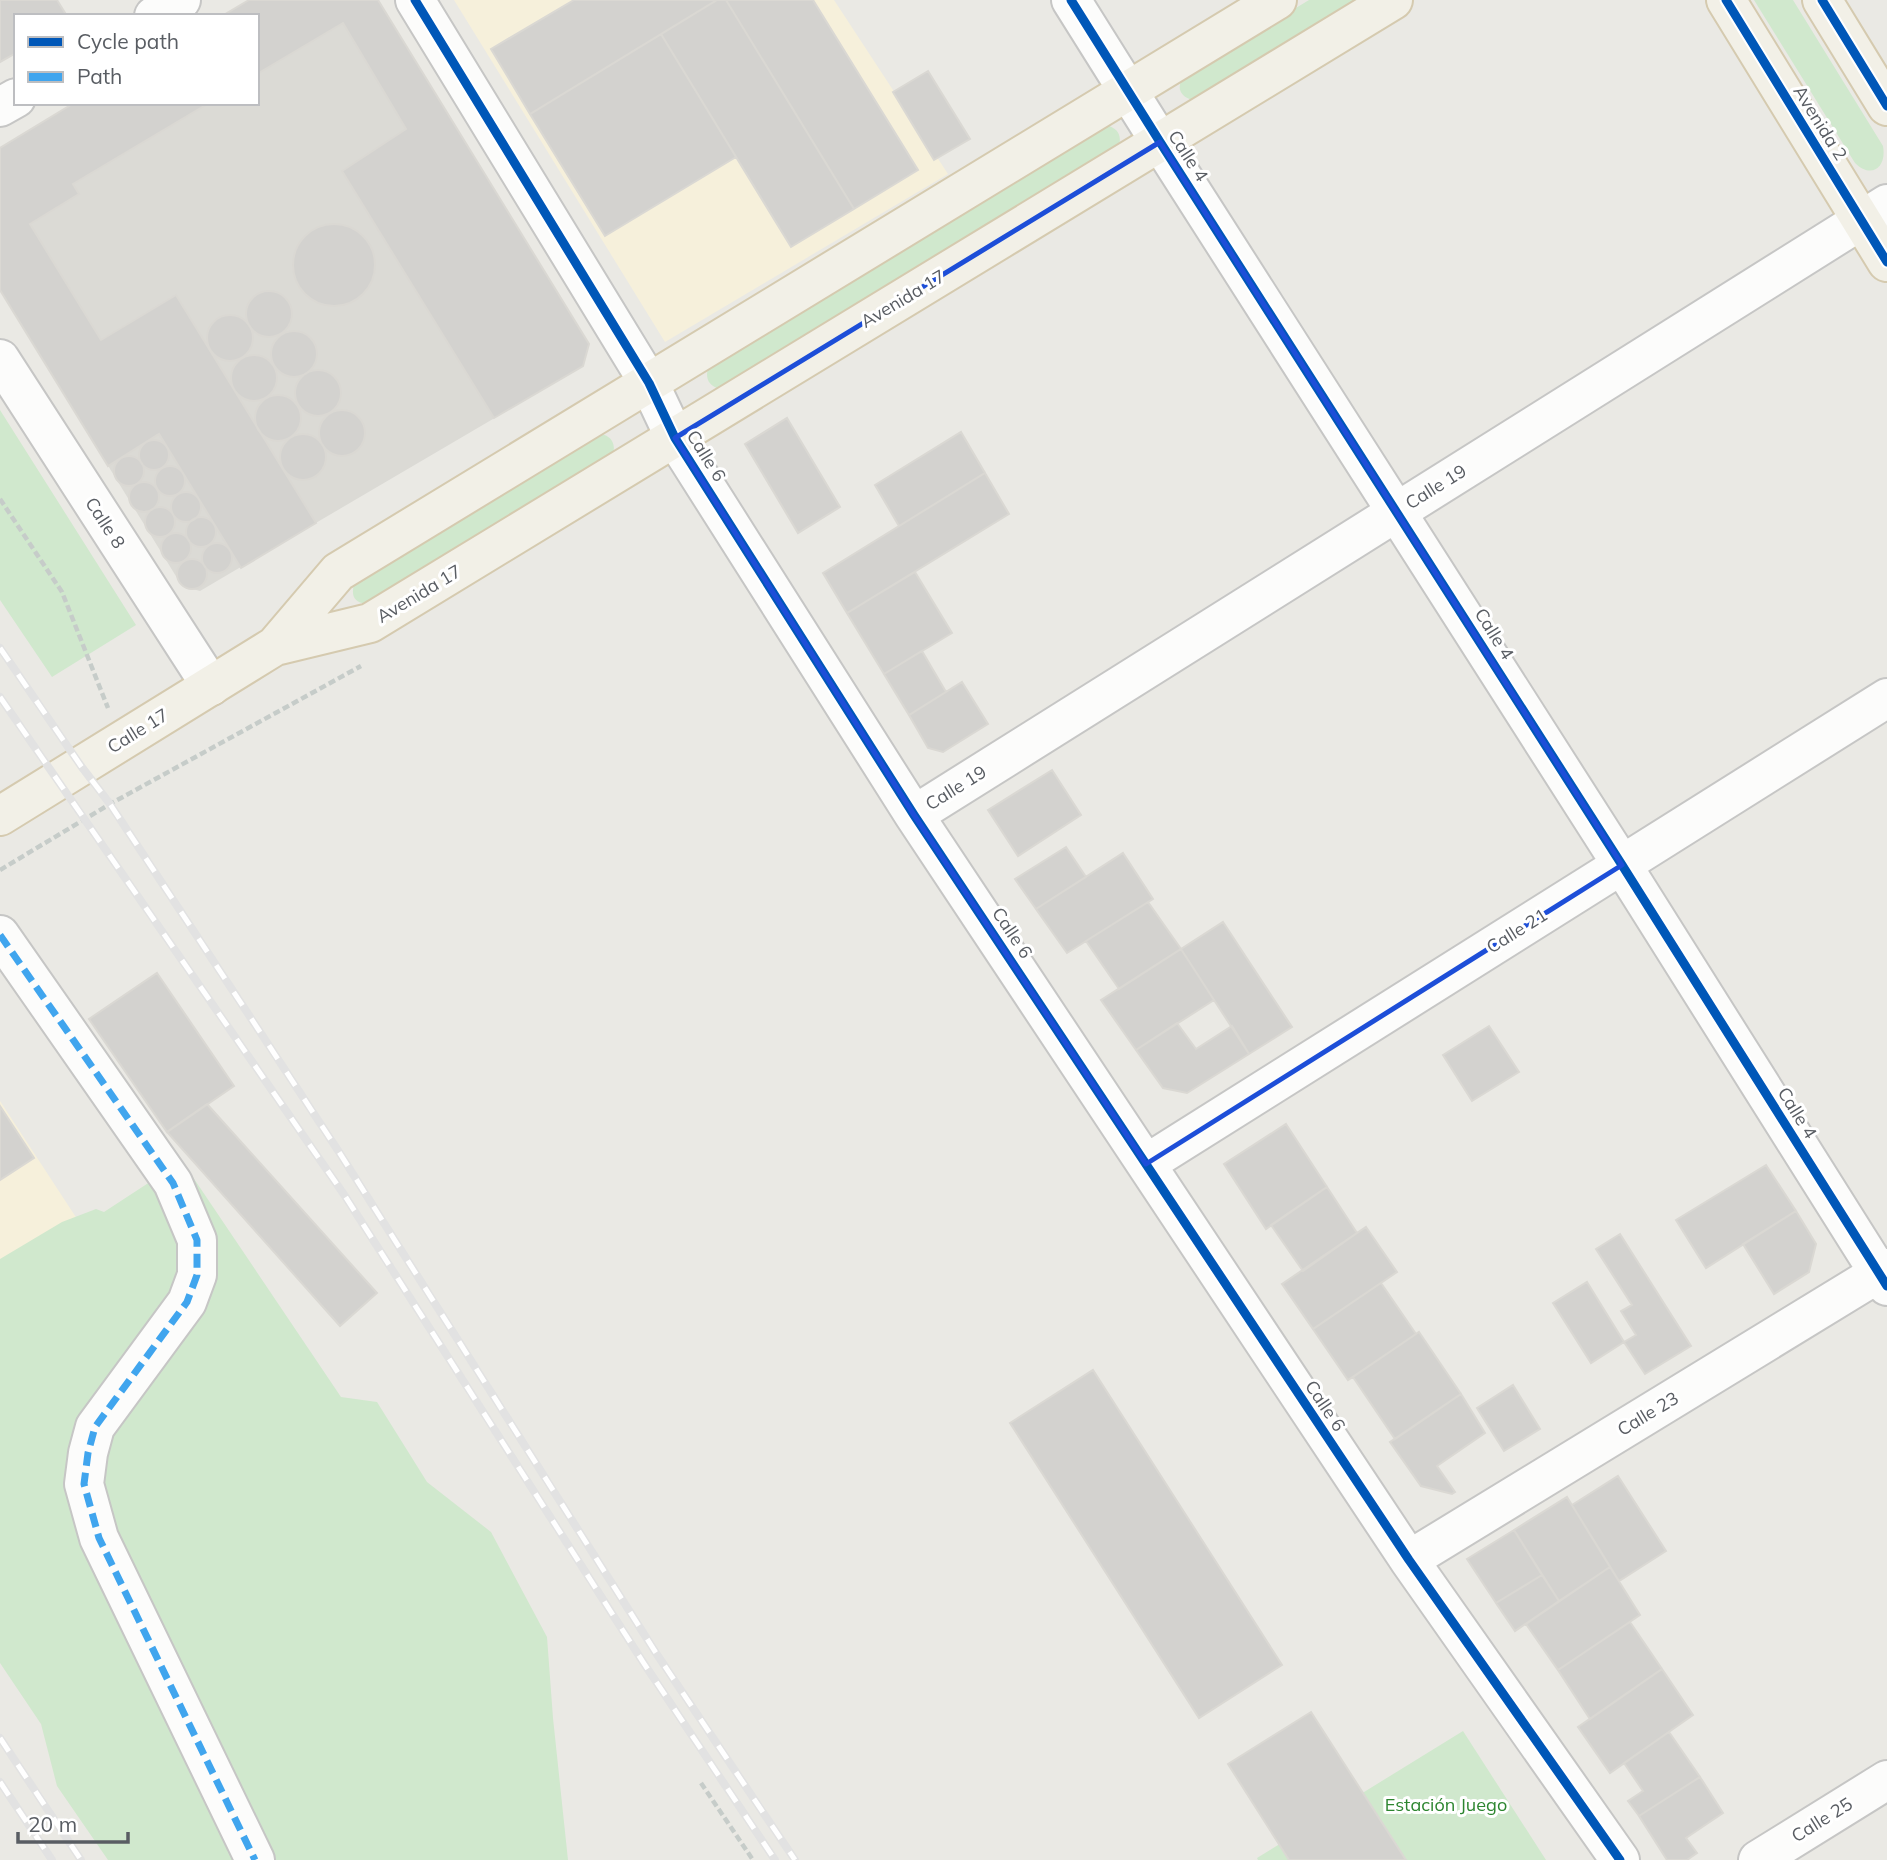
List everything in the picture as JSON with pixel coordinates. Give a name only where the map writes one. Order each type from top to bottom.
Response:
[{"type":"main road","points":[[275,646],[338,572],[1277,0]]},
{"type":"main road","name":"Avenida 17","points":[[275,646],[370,624],[1393,0]]},
{"type":"main road","name":"Avenida 2","points":[[1726,0],[1874,213],[1887,262]]},
{"type":"main road","points":[[1822,0],[1887,106]]},
{"type":"main road","name":"Calle 17","points":[[0,816],[275,646]]},
{"type":"street","points":[[157,14],[181,0]]},
{"type":"street","name":"Calle 6","points":[[415,0],[649,383],[675,438],[914,815],[1409,1560],[1620,1860]]},
{"type":"street","name":"Calle 4","points":[[1071,0],[1884,1276]]},
{"type":"street","name":"Calle 19","points":[[914,815],[1874,213]]},
{"type":"street","name":"Calle 8","points":[[0,359],[211,686]]},
{"type":"street","name":"Calle 21","points":[[1146,1164],[1887,698]]},
{"type":"street","points":[[0,935],[173,1183],[197,1240],[197,1275],[187,1302],[94,1427],[84,1484],[99,1538],[255,1860]]},
{"type":"street","name":"Calle 23","points":[[1409,1560],[1884,1276]]},
{"type":"street","name":"Calle 25","points":[[1758,1860],[1887,1780]]},
{"type":"path","points":[[0,499],[62,592],[121,741]]},
{"type":"path","points":[[701,1783],[753,1860]]},
{"type":"highlighted area","points":[[1160,142],[1622,865],[1146,1164],[914,815],[675,438]]},
{"type":"shaded area","points":[[249,0],[378,0],[589,344],[583,366],[200,591],[182,586],[0,290],[0,148],[71,105],[259,105],[259,14],[225,14]]},
{"type":"shaded area","points":[[454,0],[834,0],[948,174],[665,342]]},
{"type":"shaded area","points":[[0,1101],[81,1225],[0,1279]]},
{"type":"green space","points":[[1309,0],[1361,0],[1193,100],[1184,96],[1180,83],[1186,75]]},
{"type":"green space","points":[[1754,0],[1793,0],[1883,146],[1883,160],[1876,169],[1867,170],[1855,163]]},
{"type":"green space","points":[[1106,125],[1118,132],[1119,146],[720,389],[709,382],[708,368]]},
{"type":"green space","points":[[0,410],[136,625],[52,677],[0,600]]},
{"type":"green space","points":[[601,434],[612,441],[613,454],[366,604],[354,598],[354,584]]},
{"type":"green space","points":[[182,1161],[341,1397],[377,1402],[427,1482],[491,1532],[547,1637],[568,1860],[108,1860],[57,1786],[41,1724],[0,1663],[0,1259],[62,1222],[96,1209],[104,1212]]},
{"type":"green space","name":"Estación Juego","points":[[1463,1731],[1546,1860],[1258,1860],[1257,1858]]},
{"type":"building","points":[[0,0],[57,0],[66,14],[14,14],[14,54],[0,62]]},
{"type":"building","points":[[249,0],[378,0],[589,344],[583,366],[494,418],[342,171],[406,129],[343,23],[259,73],[259,14],[225,14]]},
{"type":"building","points":[[574,0],[717,0],[530,114],[491,49]]},
{"type":"building","points":[[717,0],[726,0],[854,209],[791,247],[661,34]]},
{"type":"building","points":[[726,0],[813,0],[918,170],[854,209]]},
{"type":"building","points":[[661,34],[736,157],[605,236],[530,114]]},
{"type":"building","points":[[928,71],[970,139],[934,160],[893,92]]},
{"type":"building","points":[[71,105],[206,105],[73,184],[79,194],[30,224],[101,340],[176,295],[316,523],[241,568],[159,434],[108,466],[0,290],[0,148]]},
{"type":"building","points":[[334,224],[350,227],[363,236],[372,249],[375,265],[372,281],[363,294],[350,303],[334,306],[318,303],[305,294],[296,281],[293,265],[296,249],[305,236],[318,227]]},
{"type":"building","points":[[269,291],[285,298],[292,314],[285,330],[269,337],[253,330],[246,314],[253,298]]},
{"type":"building","points":[[230,315],[246,322],[253,338],[246,354],[230,361],[214,354],[207,338],[214,322]]},
{"type":"building","points":[[294,331],[310,338],[317,354],[310,370],[294,377],[278,370],[271,354],[278,338]]},
{"type":"building","points":[[254,355],[270,362],[277,378],[270,394],[254,401],[238,394],[231,378],[238,362]]},
{"type":"building","points":[[318,370],[334,377],[341,393],[334,409],[318,416],[302,409],[295,393],[302,377]]},
{"type":"building","points":[[278,395],[294,402],[301,418],[294,434],[278,441],[262,434],[255,418],[262,402]]},
{"type":"building","points":[[342,410],[358,417],[365,433],[358,449],[342,456],[326,449],[319,433],[326,417]]},
{"type":"building","points":[[787,418],[840,507],[798,533],[745,444]]},
{"type":"building","points":[[961,432],[985,473],[899,526],[875,485]]},
{"type":"building","points":[[303,434],[319,441],[326,457],[319,473],[303,480],[287,473],[280,457],[287,441]]},
{"type":"building","points":[[154,440],[160,441],[168,449],[168,461],[160,469],[154,470],[148,469],[140,461],[139,455],[140,449],[148,441]]},
{"type":"building","points":[[129,456],[135,457],[143,465],[143,477],[135,485],[129,486],[123,485],[115,477],[114,471],[115,465],[123,457]]},
{"type":"building","points":[[170,466],[176,467],[184,475],[184,487],[176,495],[170,496],[164,495],[156,487],[155,481],[156,475],[164,467]]},
{"type":"building","points":[[985,473],[1009,514],[847,613],[823,573]]},
{"type":"building","points":[[144,482],[150,483],[158,491],[158,503],[150,511],[144,512],[138,511],[130,503],[129,497],[130,491],[138,483]]},
{"type":"building","points":[[186,492],[192,493],[200,501],[200,513],[192,521],[186,522],[180,521],[172,513],[171,507],[172,501],[180,493]]},
{"type":"building","points":[[160,507],[166,508],[174,516],[174,528],[166,536],[160,537],[154,536],[146,528],[145,522],[146,516],[154,508]]},
{"type":"building","points":[[201,517],[207,518],[215,526],[215,538],[207,546],[201,547],[195,546],[187,538],[186,532],[187,526],[195,518]]},
{"type":"building","points":[[176,533],[182,534],[190,542],[190,554],[182,562],[176,563],[170,562],[162,554],[161,548],[162,542],[170,534]]},
{"type":"building","points":[[217,543],[223,544],[231,552],[231,564],[223,572],[217,573],[211,572],[203,564],[202,558],[203,552],[211,544]]},
{"type":"building","points":[[192,559],[198,560],[206,568],[206,580],[198,588],[192,589],[186,588],[178,580],[177,574],[178,568],[186,560]]},
{"type":"building","points":[[915,572],[952,633],[884,674],[847,613]]},
{"type":"building","points":[[922,651],[946,692],[909,715],[884,674]]},
{"type":"building","points":[[962,682],[988,724],[943,752],[928,748],[909,715]]},
{"type":"building","points":[[1052,770],[1081,815],[1018,856],[988,810]]},
{"type":"building","points":[[1066,847],[1086,877],[1036,909],[1015,879]]},
{"type":"building","points":[[1123,853],[1153,899],[1067,953],[1036,909]]},
{"type":"building","points":[[1148,902],[1181,949],[1119,989],[1086,941]]},
{"type":"building","points":[[1223,922],[1292,1027],[1249,1054],[1181,949]]},
{"type":"building","points":[[1181,949],[1214,1000],[1136,1050],[1101,1000]]},
{"type":"building","points":[[157,973],[234,1086],[167,1132],[89,1019]]},
{"type":"building","points":[[1177,1023],[1196,1049],[1232,1026],[1249,1054],[1187,1093],[1163,1088],[1136,1050]]},
{"type":"building","points":[[1489,1026],[1519,1072],[1472,1101],[1443,1055]]},
{"type":"building","points":[[207,1104],[377,1293],[340,1326],[167,1132]]},
{"type":"building","points":[[0,1106],[34,1158],[0,1180]]},
{"type":"building","points":[[1286,1124],[1327,1187],[1266,1229],[1224,1164]]},
{"type":"building","points":[[1766,1165],[1796,1211],[1706,1268],[1676,1220]]},
{"type":"building","points":[[1327,1187],[1357,1233],[1303,1271],[1271,1225]]},
{"type":"building","points":[[1796,1211],[1816,1244],[1809,1272],[1774,1294],[1743,1244]]},
{"type":"building","points":[[1366,1227],[1397,1272],[1313,1329],[1282,1284]]},
{"type":"building","points":[[1620,1234],[1691,1346],[1645,1374],[1624,1342],[1636,1335],[1621,1311],[1632,1305],[1596,1249]]},
{"type":"building","points":[[1587,1282],[1624,1342],[1591,1363],[1553,1303]]},
{"type":"building","points":[[1381,1283],[1416,1334],[1348,1380],[1313,1329]]},
{"type":"building","points":[[1419,1332],[1461,1394],[1395,1439],[1353,1377]]},
{"type":"building","points":[[1093,1370],[1282,1665],[1199,1718],[1010,1423]]},
{"type":"building","points":[[1513,1385],[1540,1429],[1504,1451],[1477,1408]]},
{"type":"building","points":[[1461,1394],[1485,1433],[1437,1466],[1455,1492],[1452,1494],[1421,1486],[1390,1442]]},
{"type":"building","points":[[1618,1476],[1666,1551],[1619,1581],[1572,1505]]},
{"type":"building","points":[[1567,1497],[1610,1567],[1559,1601],[1514,1530]]},
{"type":"building","points":[[1514,1530],[1542,1575],[1496,1603],[1467,1559]]},
{"type":"building","points":[[1610,1567],[1640,1615],[1558,1670],[1526,1624]]},
{"type":"building","points":[[1542,1575],[1559,1601],[1515,1631],[1496,1603]]},
{"type":"building","points":[[1630,1622],[1662,1669],[1590,1719],[1558,1670]]},
{"type":"building","points":[[1662,1669],[1693,1715],[1610,1773],[1578,1727]]},
{"type":"building","points":[[1311,1712],[1406,1860],[1289,1860],[1228,1764]]},
{"type":"building","points":[[1669,1732],[1700,1777],[1639,1816],[1628,1801],[1643,1791],[1624,1763]]},
{"type":"building","points":[[1700,1777],[1723,1813],[1686,1838],[1697,1853],[1687,1860],[1667,1860],[1639,1816]]},
{"type":"railway","points":[[0,648],[110,804],[339,1152],[656,1653],[795,1860]]},
{"type":"railway","points":[[0,697],[345,1196],[643,1662],[775,1860]]},
{"type":"railway","points":[[0,1738],[81,1860]]},
{"type":"railway","points":[[0,1782],[52,1860]]},
{"type":"marked path","points":[[0,935],[173,1183],[197,1240],[197,1275],[187,1302],[95,1427],[84,1484],[99,1538],[255,1860]]},
{"type":"cycle path","points":[[415,0],[649,383],[675,438],[914,815],[1409,1560],[1620,1860]]},
{"type":"cycle path","points":[[1071,0],[1887,1286]]},
{"type":"cycle path","points":[[1726,0],[1887,262]]},
{"type":"cycle path","points":[[1822,0],[1887,106]]}]
